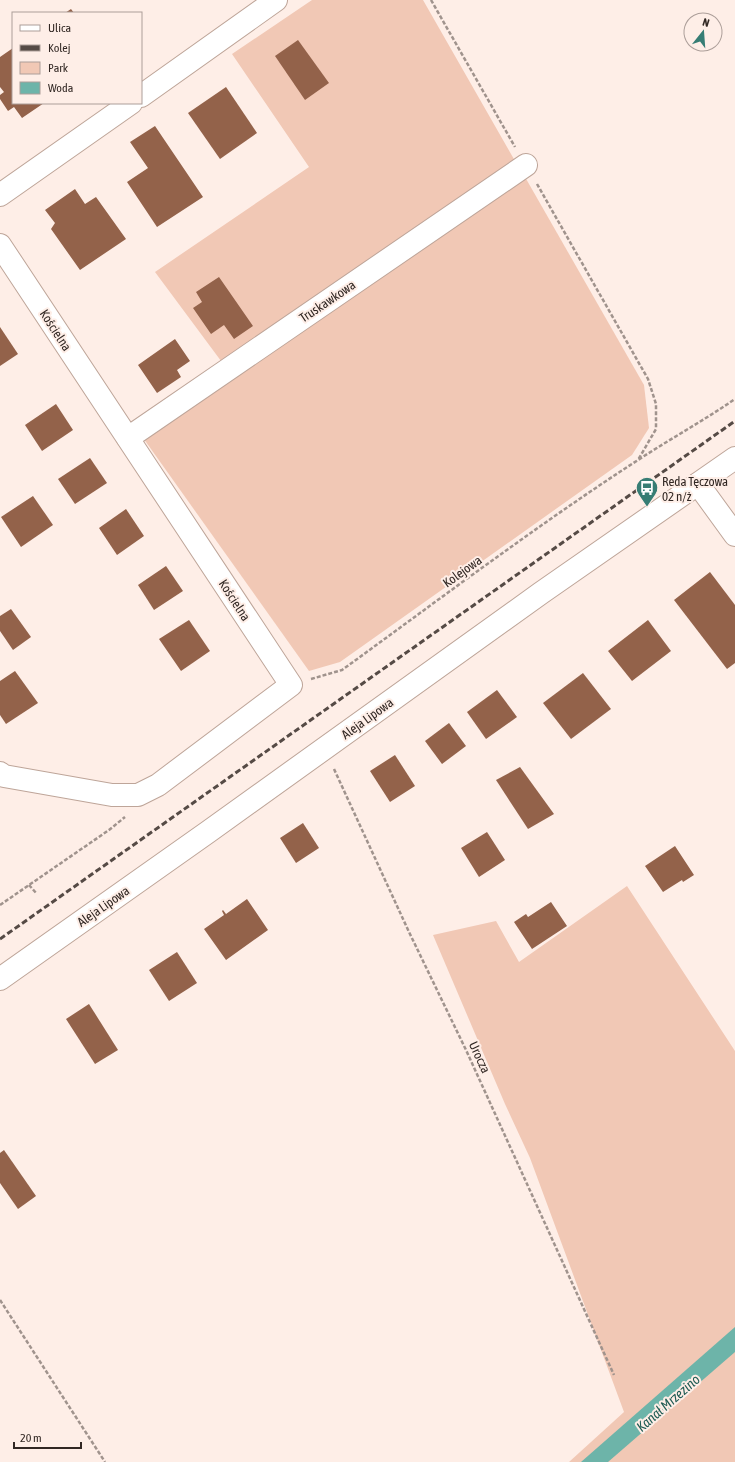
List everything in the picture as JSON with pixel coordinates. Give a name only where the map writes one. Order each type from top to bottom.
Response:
[{"type":"street","points":[[142,95],[276,0]]},
{"type":"street","points":[[0,195],[130,104]]},
{"type":"street","name":"Truskawkowa","points":[[128,438],[526,165]]},
{"type":"street","name":"Kościelna","points":[[0,245],[291,685]]},
{"type":"street","name":"Aleja Lipowa","points":[[0,979],[325,749],[541,593],[735,458]]},
{"type":"street","points":[[698,484],[735,535]]},
{"type":"street","points":[[1,776],[112,795],[138,795],[158,785],[291,685]]},
{"type":"path","points":[[431,0],[648,380],[656,404],[656,429],[638,460]]},
{"type":"path","name":"Kolejowa","points":[[291,685],[342,670],[534,531],[638,460],[702,422],[735,399]]},
{"type":"path","name":"Urocza","points":[[325,749],[409,932],[466,1050],[614,1375]]},
{"type":"path","points":[[0,905],[109,830],[130,813],[138,795]]},
{"type":"path","points":[[30,885],[37,894]]},
{"type":"path","points":[[0,1300],[105,1462]]},
{"type":"green space","points":[[312,0],[423,0],[515,161],[224,365],[155,272],[309,167],[232,54]]},
{"type":"green space","points":[[525,177],[644,385],[649,428],[632,455],[340,662],[309,671],[141,435]]},
{"type":"green space","points":[[627,886],[735,1051],[735,1462],[569,1462],[624,1412],[530,1158],[505,1104],[433,935],[496,921],[519,962]]},
{"type":"water","name":"Kanał Mrzezino","points":[[735,1327],[735,1352],[608,1462],[581,1462]]},
{"type":"building","points":[[71,9],[73,12],[66,12]]},
{"type":"building","points":[[298,40],[329,83],[305,100],[275,56]]},
{"type":"building","points":[[12,49],[12,104],[43,104],[22,118],[14,107],[8,111],[0,99],[0,95],[4,92],[0,87],[0,57]]},
{"type":"building","points":[[226,87],[257,133],[220,159],[188,113]]},
{"type":"building","points":[[155,126],[203,197],[157,227],[127,182],[148,168],[130,142]]},
{"type":"building","points":[[75,189],[85,204],[96,197],[126,239],[80,270],[51,229],[55,223],[45,210]]},
{"type":"building","points":[[219,277],[253,326],[234,339],[224,325],[211,334],[193,308],[202,302],[196,292]]},
{"type":"building","points":[[0,327],[18,354],[0,366]]},
{"type":"building","points":[[175,339],[190,361],[177,370],[181,377],[157,393],[138,365]]},
{"type":"building","points":[[56,404],[73,430],[42,451],[25,425]]},
{"type":"building","points":[[90,458],[107,483],[75,504],[58,479]]},
{"type":"building","points":[[33,496],[53,525],[21,547],[1,517]]},
{"type":"building","points":[[126,509],[144,536],[117,555],[99,528]]},
{"type":"building","points":[[166,566],[183,591],[154,610],[138,585]]},
{"type":"building","points":[[710,572],[735,605],[735,663],[727,669],[674,600]]},
{"type":"building","points":[[11,609],[31,637],[13,650],[0,631],[0,616]]},
{"type":"building","points":[[189,620],[210,651],[181,671],[159,639]]},
{"type":"building","points":[[648,620],[671,651],[632,681],[608,651]]},
{"type":"building","points":[[15,671],[38,703],[6,724],[0,715],[0,681]]},
{"type":"building","points":[[583,673],[611,709],[571,739],[543,703]]},
{"type":"building","points":[[497,690],[517,717],[486,739],[467,712]]},
{"type":"building","points":[[449,723],[466,746],[442,764],[425,741]]},
{"type":"building","points":[[395,755],[415,786],[390,802],[370,771]]},
{"type":"building","points":[[520,767],[554,814],[528,829],[496,780]]},
{"type":"building","points":[[303,823],[319,848],[296,863],[280,838]]},
{"type":"building","points":[[487,832],[505,860],[479,877],[461,848]]},
{"type":"building","points":[[675,846],[694,875],[683,882],[682,880],[663,892],[645,866]]},
{"type":"building","points":[[247,899],[268,930],[226,960],[204,929],[224,915],[223,910],[226,914]]},
{"type":"building","points":[[551,902],[567,926],[532,949],[514,922],[526,914],[528,917]]},
{"type":"building","points":[[177,952],[197,983],[169,1001],[149,970]]},
{"type":"building","points":[[89,1004],[118,1050],[95,1064],[66,1019]]},
{"type":"building","points":[[4,1150],[36,1196],[18,1209],[0,1183],[0,1153]]},
{"type":"railway","points":[[0,939],[735,421]]},
{"type":"place","name":"Reda Tęczowa 02 n/ż","points":[[647,508]]}]
